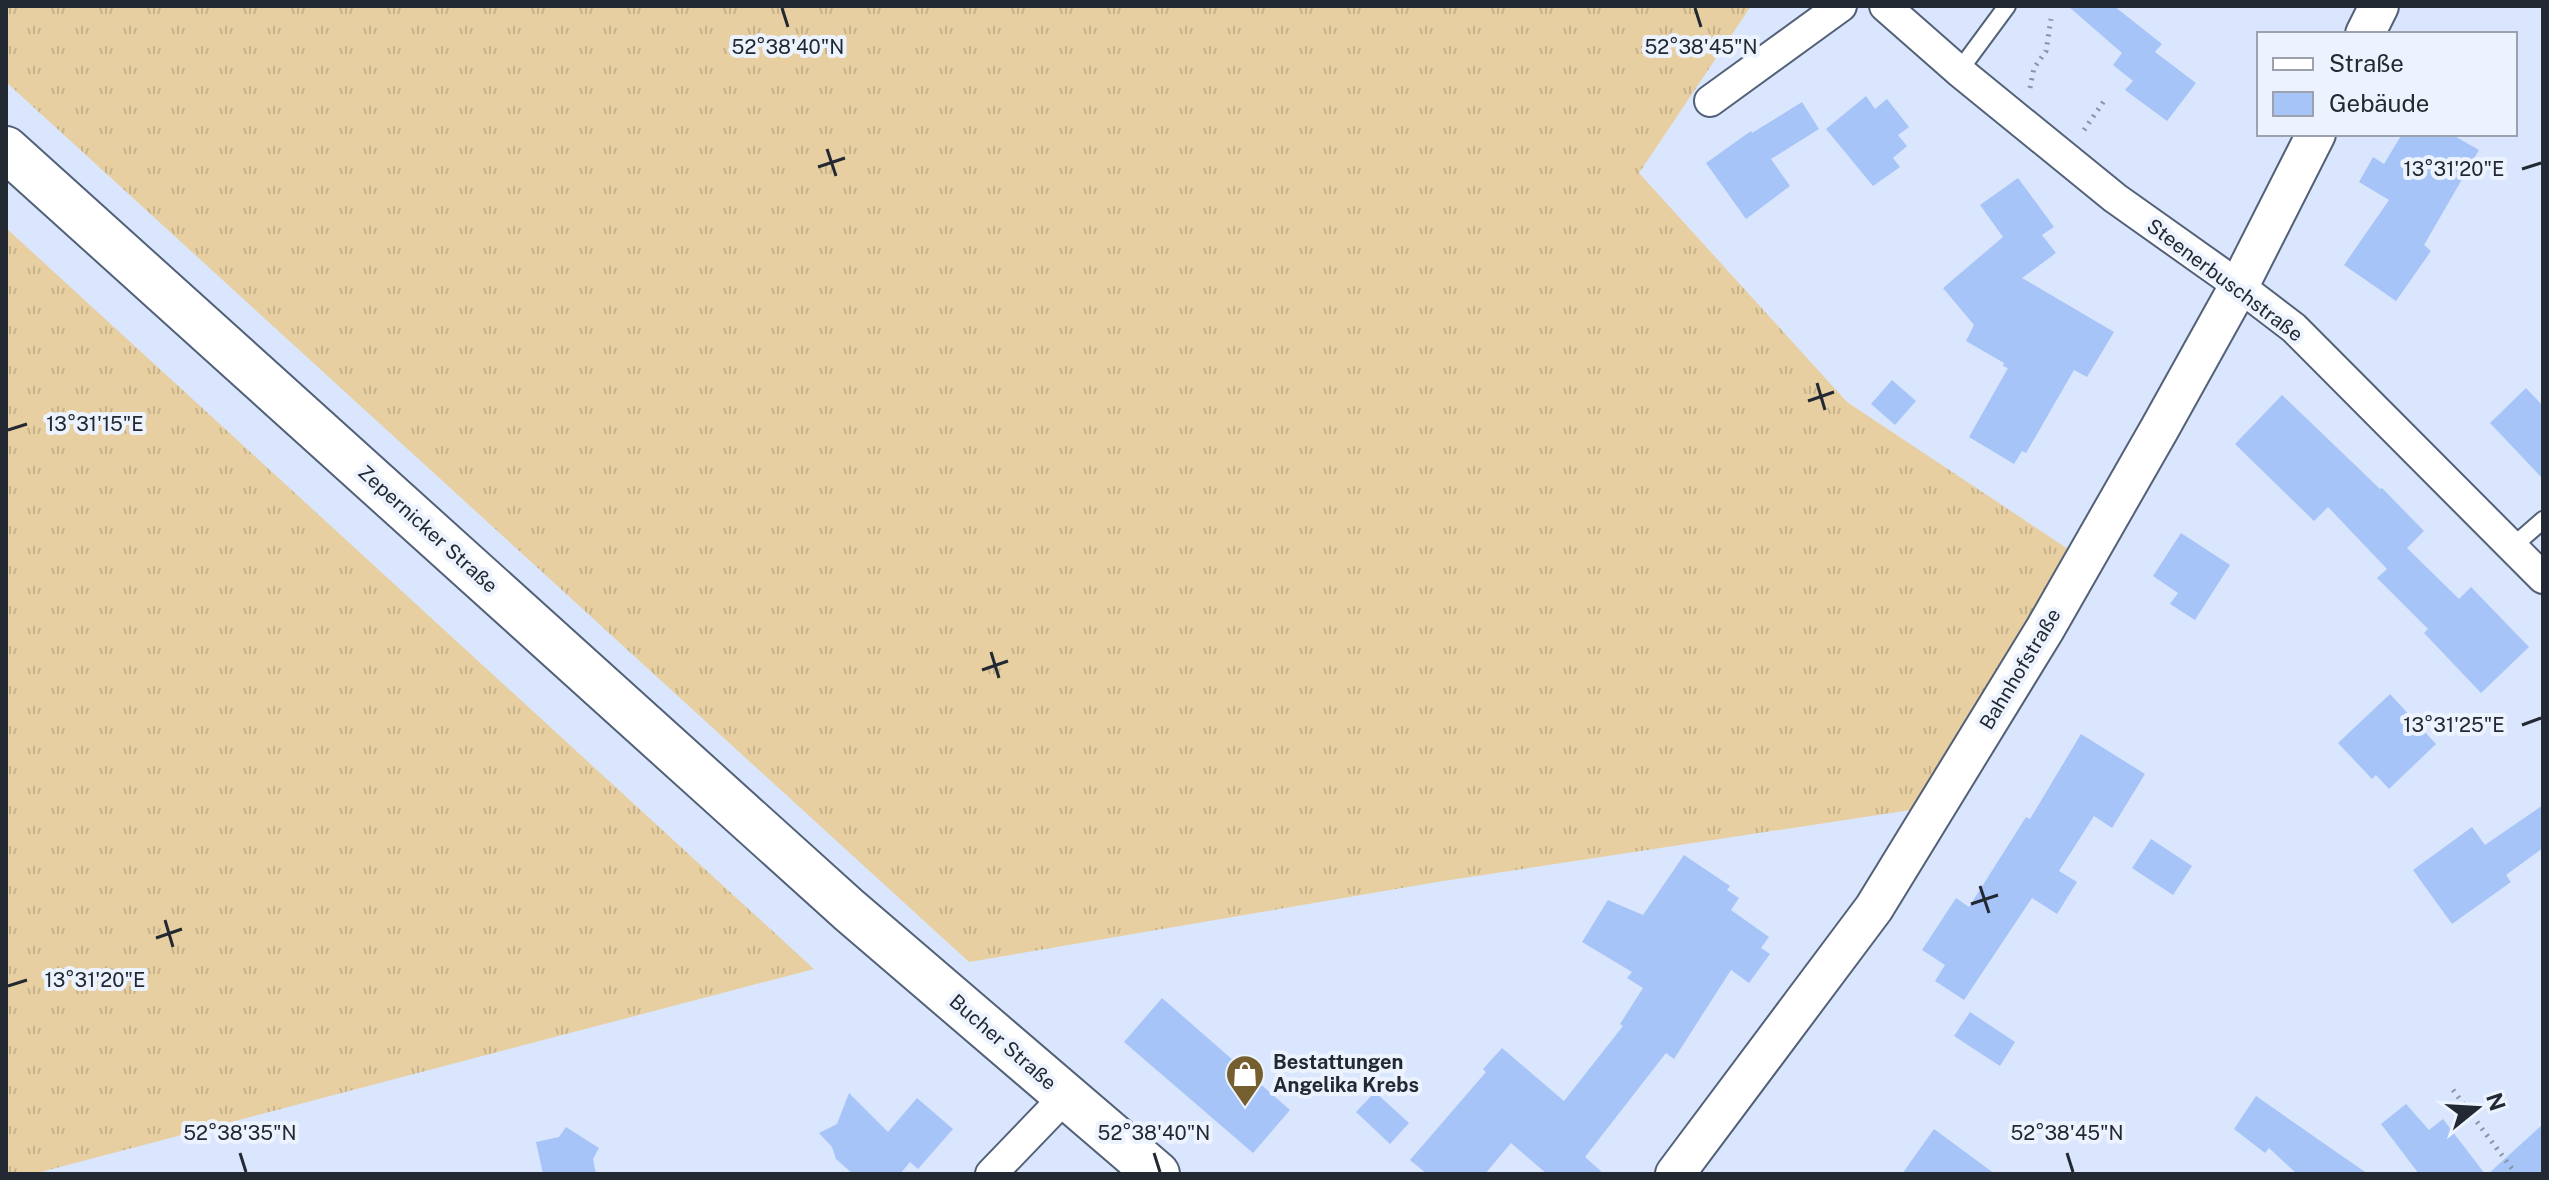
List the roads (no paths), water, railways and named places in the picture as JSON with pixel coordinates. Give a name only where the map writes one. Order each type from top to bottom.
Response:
[{"type":"main road","name":"Zepernicker Straße","points":[[6,149],[849,910]]},
{"type":"main road","name":"Bucher Straße","points":[[849,910],[1157,1174]]},
{"type":"street","points":[[1710,101],[1841,6]]},
{"type":"street","name":"Steenerbuschstraße","points":[[1885,6],[1959,71],[2115,198],[2294,328],[2543,578]]},
{"type":"street","points":[[2366,32],[2379,6]]},
{"type":"street","name":"Bahnhofstraße","points":[[1675,1174],[1874,908],[2045,629],[2239,286],[2315,136]]},
{"type":"street","points":[[991,1174],[1066,1096]]},
{"type":"lane","points":[[1959,71],[2007,6]]},
{"type":"lane","points":[[2512,547],[2543,520]]},
{"type":"place","name":"Bestattungen Angelika Krebs","points":[[1245,1108]]}]
